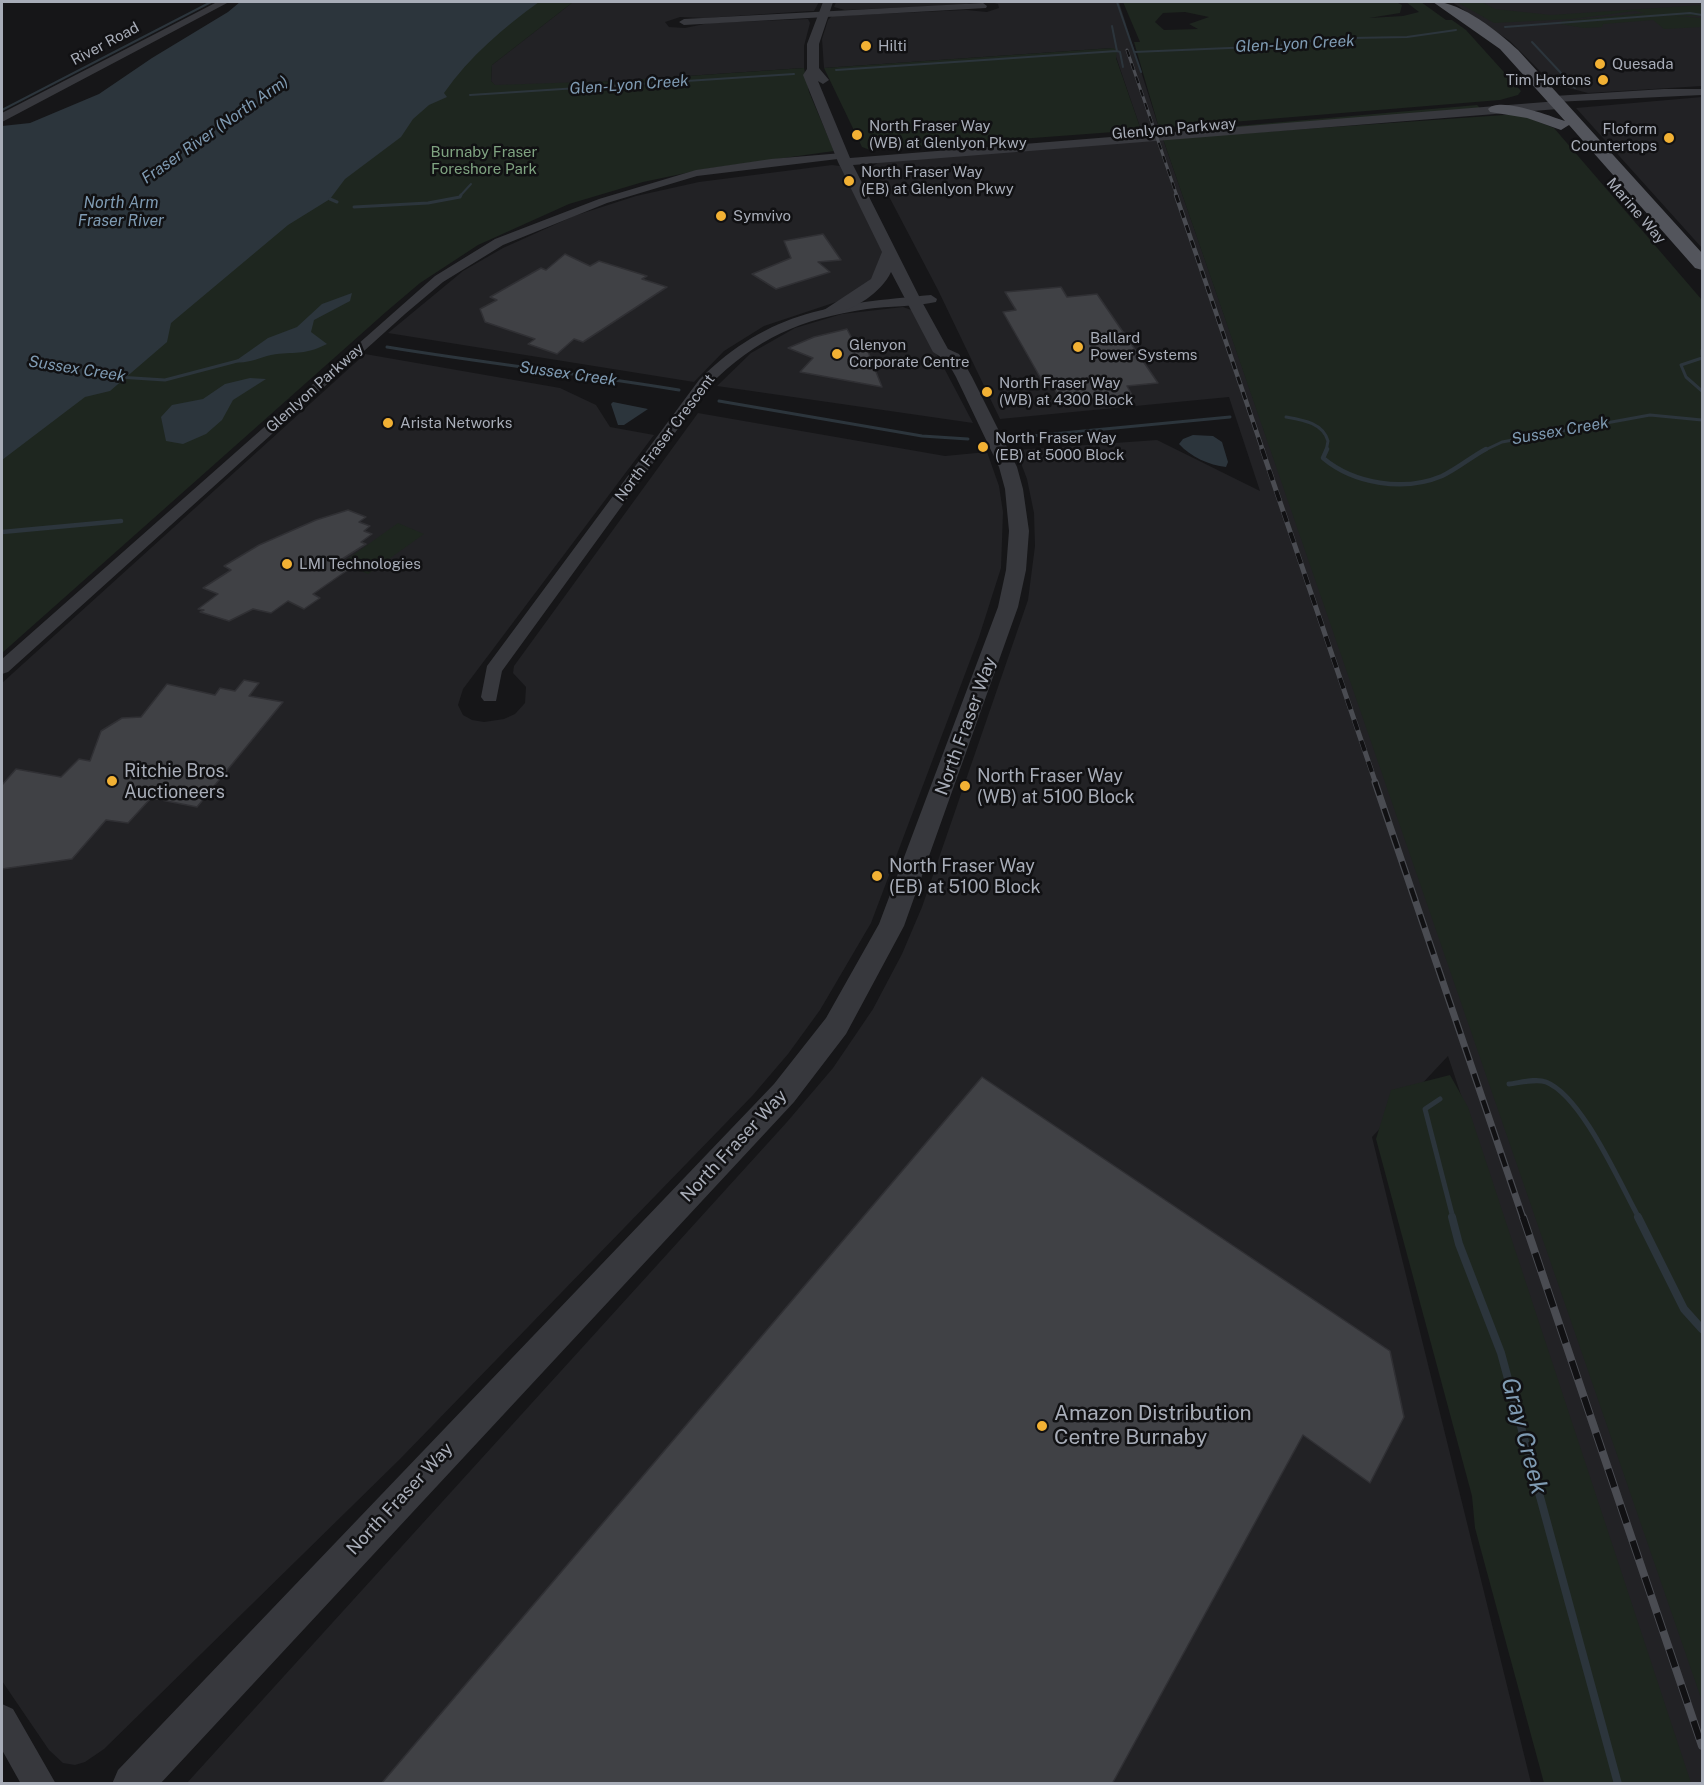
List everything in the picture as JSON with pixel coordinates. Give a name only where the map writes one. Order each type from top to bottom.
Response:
[{"type":"main road","name":"Marine Way","points":[[1440,2],[1477,28],[1475,32],[1545,97],[1702,264]]},
{"type":"main road","points":[[1502,105],[1521,96],[1586,96]]},
{"type":"main road","name":"Marine Way","points":[[1545,97],[1561,125],[1702,286]]},
{"type":"main road","points":[[1502,105],[1561,125]]},
{"type":"street","name":"River Road","points":[[4,115],[224,2]]},
{"type":"street","name":"North Fraser Way","points":[[132,1784],[784,1093],[836,1026],[860,987],[891,926],[1008,607],[1016,570],[1018,521],[1008,467],[953,358],[941,352],[913,300],[843,159],[814,92],[809,75],[813,69],[813,44],[828,2]]},
{"type":"street","points":[[684,22],[983,6]]},
{"type":"street","points":[[813,69],[820,75],[842,120]]},
{"type":"street","name":"Glenlyon Parkway","points":[[1586,96],[1702,92]]},
{"type":"street","name":"Glenlyon Parkway","points":[[2,668],[439,279],[499,242],[603,201],[673,181],[860,155],[1502,105],[1545,97],[1672,97],[1677,94]]},
{"type":"street","points":[[860,155],[872,179]]},
{"type":"street","points":[[832,310],[876,285],[887,271],[890,253]]},
{"type":"street","name":"North Fraser Way","points":[[922,282],[955,350],[953,358]]},
{"type":"street","name":"North Fraser Crescent","points":[[490,697],[493,670],[715,370],[734,353],[769,332],[799,319],[832,310],[931,299]]},
{"type":"street","points":[[2,1720],[40,1784]]},
{"type":"shaded area","points":[[573,2],[819,2],[814,11],[705,18],[680,17],[665,22],[669,27],[685,28],[709,23],[808,19],[810,23],[804,46],[804,68],[498,89],[491,81],[492,65]]},
{"type":"shaded area","points":[[836,2],[973,2],[963,5],[845,10],[834,7]]},
{"type":"shaded area","points":[[990,2],[1119,2],[1159,128],[1141,130],[1113,48],[824,68],[822,39],[828,20],[832,16],[966,10],[987,12],[999,8],[998,4]]},
{"type":"shaded area","points":[[1452,2],[1702,2],[1702,86],[1588,93],[1553,84],[1510,41]]},
{"type":"shaded area","points":[[1702,97],[1702,248],[1576,108]]},
{"type":"shaded area","points":[[1163,139],[1702,1689],[1702,1783],[1690,1783],[1448,1056],[1372,1137],[1531,1783],[186,1784],[787,1122],[833,1068],[873,1009],[902,954],[922,907],[1028,600],[1035,546],[1034,513],[1027,479],[1016,450],[1157,440],[1260,491],[1229,397],[1000,419],[938,290],[873,166],[879,162]]},
{"type":"shaded area","points":[[832,165],[840,166],[884,250],[881,275],[839,301],[764,326],[724,351],[694,382],[388,333],[463,271],[503,248],[574,216],[636,196],[699,182]]},
{"type":"shaded area","points":[[903,307],[914,311],[973,423],[717,386],[751,353],[795,328],[842,314]]},
{"type":"shaded area","points":[[365,354],[560,388],[596,405],[610,427],[654,435],[463,689],[458,705],[463,715],[472,720],[484,722],[504,719],[515,714],[525,703],[526,687],[513,673],[514,666],[698,413],[945,456],[987,452],[999,486],[1003,512],[1001,568],[979,637],[871,923],[820,1010],[788,1054],[753,1095],[400,1459],[104,1749],[85,1762],[75,1765],[63,1763],[49,1750],[2,1681],[2,683]]},
{"type":"green space","name":"Burnaby Fraser Foreshore Park","points":[[513,2],[573,2],[492,65],[491,81],[495,85],[615,81],[804,68],[809,92],[834,151],[705,169],[643,182],[569,204],[478,245],[420,283],[387,311],[2,653],[2,427],[120,381],[126,375],[102,374],[430,88]]},
{"type":"green space","points":[[1123,2],[1396,2],[1402,5],[1400,13],[1369,18],[1403,16],[1419,12],[1406,2],[1421,2],[1446,20],[1452,20],[1466,30],[1521,91],[1518,95],[1500,100],[1159,128],[1134,42],[1140,42]],"holes":[[[1185,12],[1209,17],[1189,24],[1198,29],[1164,30],[1155,22],[1163,13]]]},
{"type":"green space","points":[[1457,2],[1482,2],[1495,9],[1551,15],[1702,5],[1702,16],[1677,16],[1702,18],[1702,27],[1664,29],[1653,20],[1584,28],[1560,24],[1562,21],[1645,13],[1635,11],[1573,19],[1494,23]]},
{"type":"green space","points":[[1113,48],[1117,51],[1116,58],[1141,130],[870,150],[862,147],[824,68]]},
{"type":"green space","points":[[1477,105],[1480,108],[1193,132],[1191,130]]},
{"type":"green space","points":[[1518,114],[1554,128],[1702,300],[1702,1701],[1163,139]]},
{"type":"green space","points":[[398,523],[424,534],[368,574],[342,563]]},
{"type":"green space","points":[[1450,1075],[1468,1107],[1691,1783],[1544,1783],[1475,1528],[1472,1496],[1376,1139],[1391,1090]]},
{"type":"water","name":"North Arm Fraser River","points":[[240,2],[539,2],[500,32],[476,55],[444,93],[447,97],[429,105],[413,119],[401,137],[345,179],[330,199],[288,225],[171,323],[167,342],[110,391],[85,397],[2,460],[2,126],[30,123],[99,94],[152,58],[228,12]]},
{"type":"water","points":[[352,293],[350,301],[314,320],[311,332],[327,344],[305,352],[234,362],[268,338],[297,327],[322,304]]},
{"type":"water","points":[[250,378],[266,379],[233,400],[222,420],[206,434],[183,444],[166,441],[161,417],[172,405],[203,399],[225,384]]},
{"type":"water","points":[[613,402],[648,409],[624,425],[618,425],[611,404]]},
{"type":"water","points":[[1193,435],[1213,436],[1222,442],[1228,462],[1226,467],[1201,460],[1179,444],[1183,439]]},
{"type":"building","points":[[823,234],[841,260],[818,262],[830,272],[776,289],[752,274],[791,258],[784,241]]},
{"type":"building","points":[[565,254],[590,266],[599,261],[647,276],[642,279],[667,287],[583,342],[574,339],[557,354],[528,344],[535,339],[485,322],[480,309],[497,300],[490,297],[541,268],[546,270]]},
{"type":"building","name":"Ballard Power Systems","points":[[1061,287],[1067,297],[1097,294],[1158,383],[1127,386],[1132,395],[1062,402],[1051,383],[1044,384],[1003,312],[1016,310],[1005,292]]},
{"type":"building","name":"Glenyon Corporate Centre","points":[[847,329],[858,350],[867,349],[882,387],[800,372],[813,358],[788,348],[814,337]]},
{"type":"building","name":"LMI Technologies","points":[[348,510],[366,517],[359,522],[370,526],[364,531],[372,534],[361,542],[366,544],[339,561],[352,567],[313,594],[320,598],[304,609],[288,601],[271,613],[253,609],[229,621],[200,612],[204,610],[198,609],[218,594],[203,588],[231,570],[224,566],[259,545],[316,520]]},
{"type":"building","name":"Ritchie Bros. Auctioneers","points":[[244,680],[259,683],[249,696],[283,702],[197,807],[151,798],[128,823],[106,820],[72,859],[2,869],[2,785],[16,769],[61,777],[79,759],[90,761],[101,731],[122,718],[141,717],[167,684],[215,695],[220,688],[235,691]]},
{"type":"building","name":"Amazon Distribution Centre Burnaby","points":[[982,1077],[1390,1351],[1404,1417],[1370,1483],[1303,1435],[1112,1784],[381,1784]]},
{"type":"waterway","points":[[2,110],[211,2]]},
{"type":"waterway","points":[[1117,2],[1134,52]]},
{"type":"waterway","name":"Glen-Lyon Creek","points":[[1505,27],[1690,13],[1702,15]]},
{"type":"waterway","points":[[1112,26],[1117,51]]},
{"type":"waterway","name":"Glen-Lyon Creek","points":[[1134,52],[1277,46],[1326,39],[1344,42],[1351,38],[1407,37],[1456,30]]},
{"type":"waterway","points":[[1532,42],[1575,88]]},
{"type":"waterway","name":"Glen-Lyon Creek","points":[[836,70],[1117,51]]},
{"type":"waterway","points":[[1117,51],[1120,52],[1123,67]]},
{"type":"waterway","points":[[1134,52],[1141,72]]},
{"type":"waterway","name":"Glen-Lyon Creek","points":[[470,95],[794,74]]},
{"type":"waterway","points":[[460,196],[471,184]]},
{"type":"waterway","points":[[354,207],[428,203],[461,195]]},
{"type":"waterway","points":[[330,199],[337,202]]},
{"type":"waterway","name":"Sussex Creek","points":[[387,347],[679,390]]},
{"type":"waterway","name":"Sussex Creek","points":[[1702,350],[1702,355]]},
{"type":"waterway","name":"Sussex Creek","points":[[1702,358],[1681,365],[1686,377],[1702,391]]},
{"type":"waterway","name":"Sussex Creek","points":[[118,377],[165,380],[241,360]]},
{"type":"waterway","name":"Sussex Creek","points":[[719,401],[922,436],[968,439]]},
{"type":"waterway","name":"Sussex Creek","points":[[1483,451],[1502,442],[1650,415],[1702,420]]},
{"type":"waterway","name":"Sussex Creek","points":[[1021,437],[1230,417]]},
{"type":"waterway","name":"Sussex Creek","points":[[1286,417],[1312,423],[1322,430],[1328,441],[1326,451]]},
{"type":"waterway","name":"Sussex Creek","points":[[1327,449],[1323,458],[1335,467],[1364,479],[1396,484],[1412,484],[1442,476],[1486,449]]},
{"type":"waterway","points":[[2,532],[121,521]]},
{"type":"waterway","name":"Gray Creek","points":[[1509,1084],[1542,1081],[1560,1090],[1573,1104],[1599,1142],[1639,1218]]},
{"type":"waterway","name":"Gray Creek","points":[[1440,1099],[1425,1109],[1453,1218]]},
{"type":"waterway","name":"Gray Creek","points":[[1452,1217],[1459,1244],[1501,1353],[1618,1784]]},
{"type":"waterway","name":"Gray Creek","points":[[1638,1217],[1684,1309],[1702,1329]]},
{"type":"railway","points":[[1127,50],[1177,196]]},
{"type":"railway","points":[[1176,195],[1263,451]]},
{"type":"railway","points":[[1262,449],[1376,784]]},
{"type":"railway","points":[[1375,782],[1523,1218]]},
{"type":"railway","points":[[1523,1217],[1702,1746]]},
{"type":"place","name":"Hilti","points":[[866,46]]},
{"type":"place","name":"Quesada","points":[[1600,64]]},
{"type":"place","name":"Tim Hortons","points":[[1603,80]]},
{"type":"place","name":"North Fraser Way (WB) at Glenlyon Pkwy","points":[[857,135]]},
{"type":"place","name":"Floform Countertops","points":[[1669,138]]},
{"type":"place","name":"North Fraser Way (EB) at Glenlyon Pkwy","points":[[849,181]]},
{"type":"place","name":"Symvivo","points":[[721,216]]},
{"type":"place","name":"Ballard Power Systems","points":[[1078,347]]},
{"type":"place","name":"Glenyon Corporate Centre","points":[[837,354]]},
{"type":"place","name":"North Fraser Way (WB) at 4300 Block","points":[[987,392]]},
{"type":"place","name":"Arista Networks","points":[[388,423]]},
{"type":"place","name":"North Fraser Way (EB) at 5000 Block","points":[[983,447]]},
{"type":"place","name":"LMI Technologies","points":[[287,564]]},
{"type":"place","name":"Ritchie Bros. Auctioneers","points":[[112,781]]},
{"type":"place","name":"North Fraser Way (WB) at 5100 Block","points":[[965,786]]},
{"type":"place","name":"North Fraser Way (EB) at 5100 Block","points":[[877,876]]},
{"type":"place","name":"Amazon Distribution Centre Burnaby","points":[[1042,1426]]},
{"type":"water label","name":"Fraser River (North Arm)","points":[[215,130]]}]
